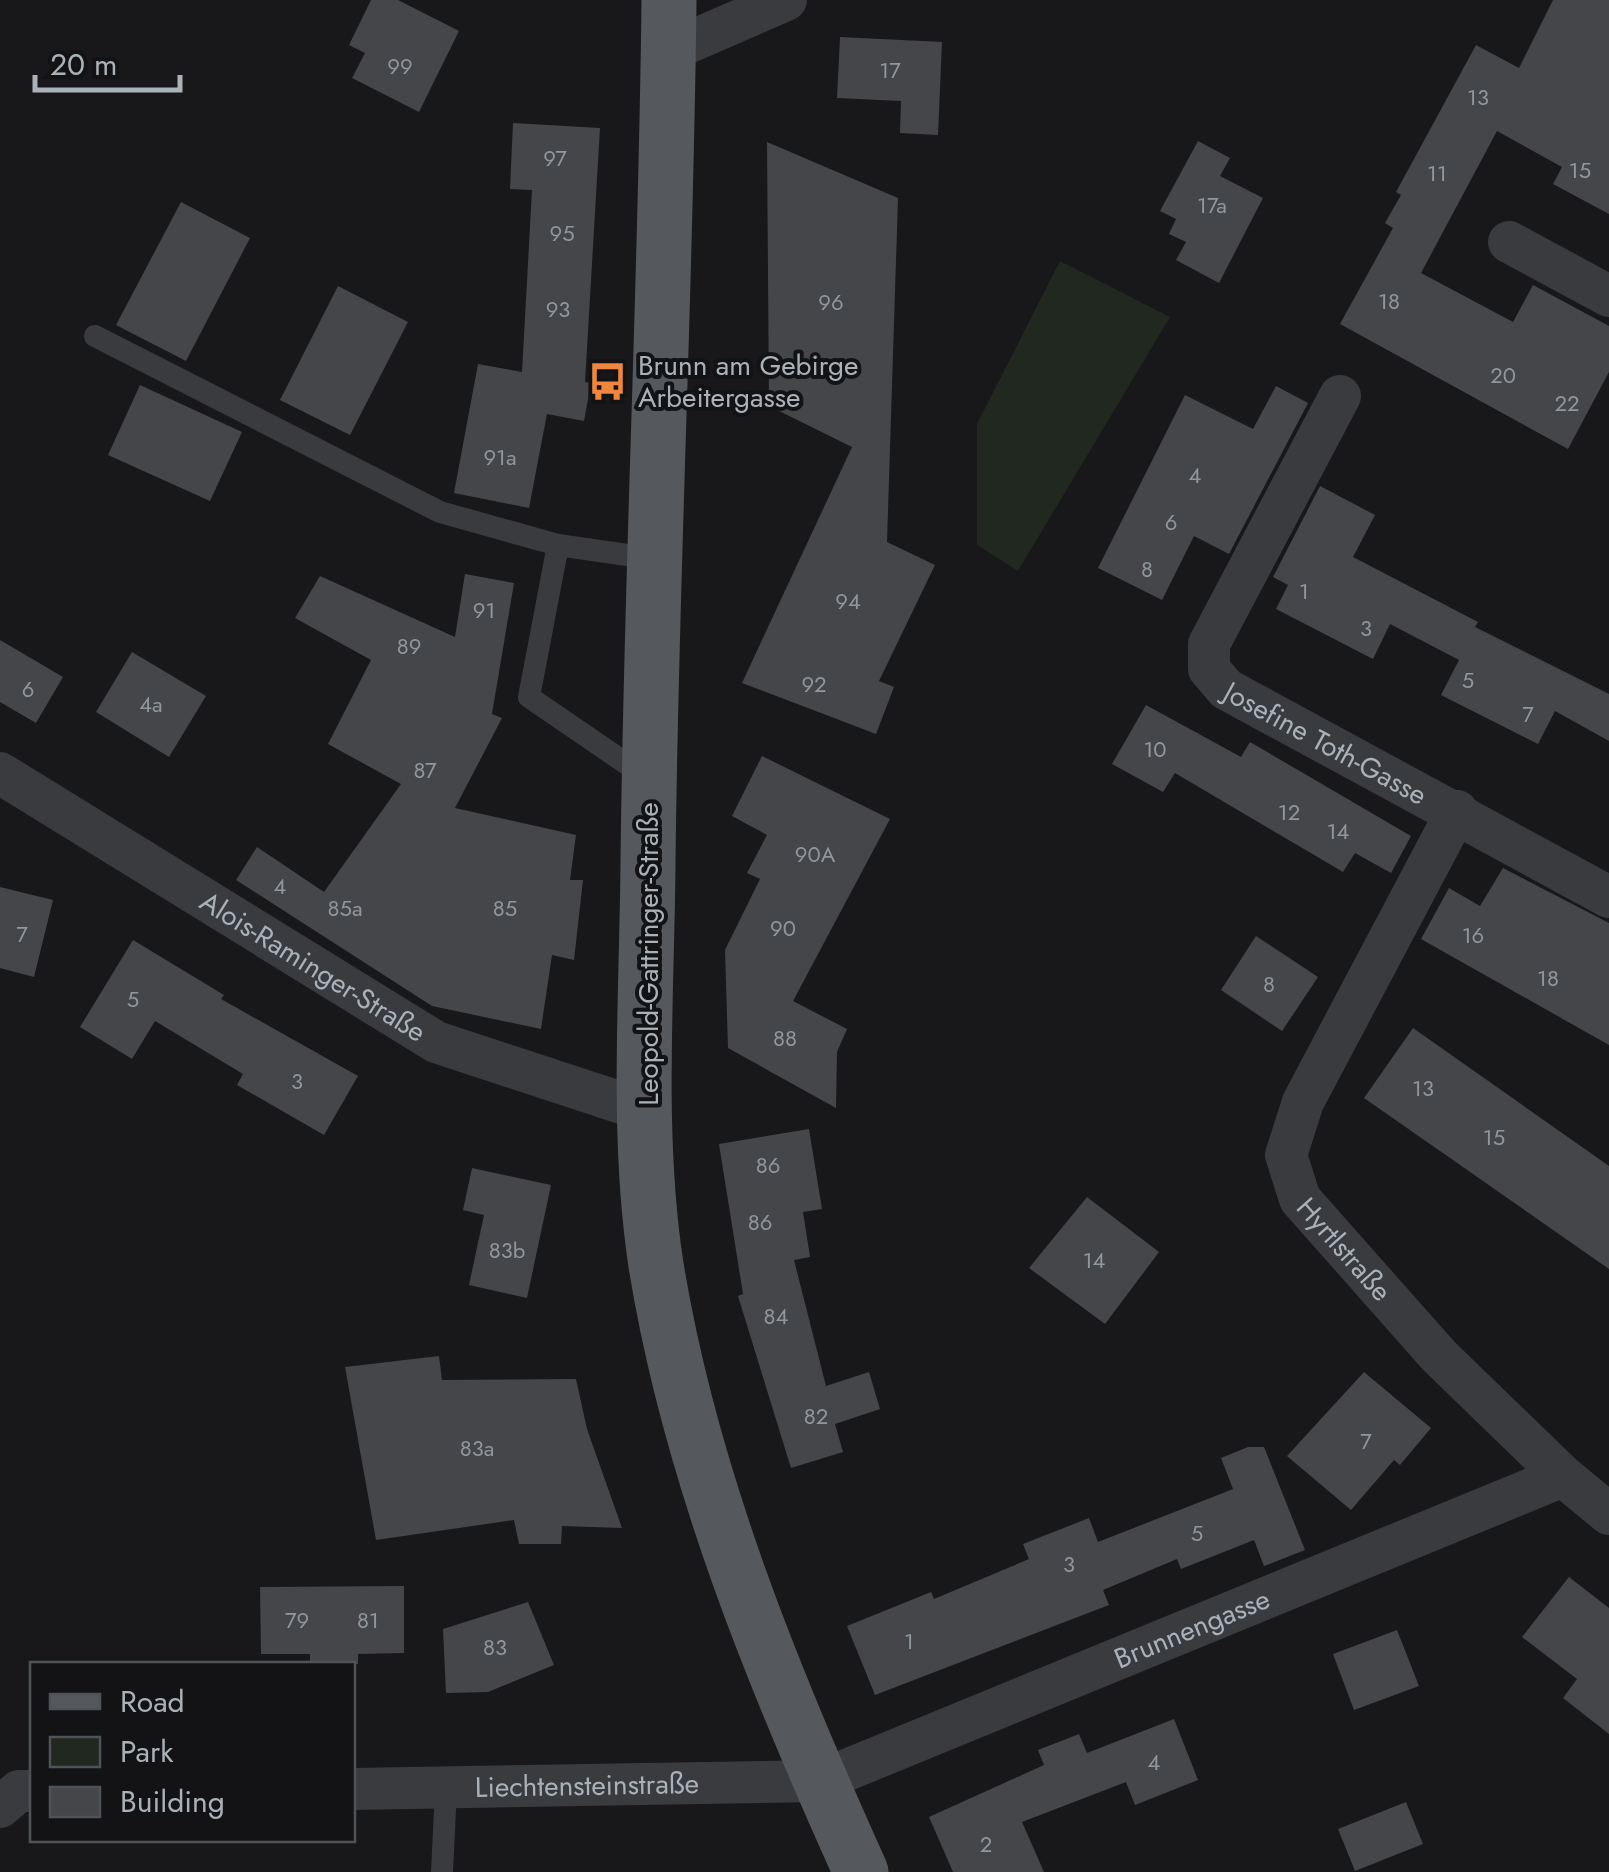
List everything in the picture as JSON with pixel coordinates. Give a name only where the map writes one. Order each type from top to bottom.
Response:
[{"type":"main road","name":"Leopold-Gattringer-Straße","points":[[669,26],[649,779],[646,1112],[656,1263],[692,1421],[748,1600],[861,1872]]},
{"type":"street","points":[[669,26],[786,0]]},
{"type":"street","points":[[1509,242],[1609,296]]},
{"type":"street","name":"Josefine Toth-Gasse","points":[[1340,396],[1209,644],[1209,669],[1226,689],[1457,811],[1609,897]]},
{"type":"street","name":"Alois-Raminger-Straße","points":[[0,773],[436,1042],[646,1112]]},
{"type":"street","name":"Hyrtlstraße","points":[[1457,811],[1303,1102],[1286,1155],[1300,1199],[1439,1356],[1563,1476],[1609,1514]]},
{"type":"street","name":"Brunnengasse","points":[[820,1781],[1563,1476]]},
{"type":"street","name":"Liechtensteinstraße","points":[[355,1788],[820,1781]]},
{"type":"street","points":[[0,1807],[19,1792],[30,1791]]},
{"type":"lane","points":[[94,336],[440,512],[558,545],[655,560]]},
{"type":"lane","points":[[558,545],[529,697],[649,779]]},
{"type":"lane","points":[[442,1872],[446,1788]]},
{"type":"green space","points":[[1060,261],[1170,317],[1018,571],[977,545],[977,424]]},
{"type":"building","points":[[371,0],[398,0],[459,31],[419,112],[352,78],[365,53],[349,45]]},
{"type":"building","points":[[1553,0],[1609,0],[1609,214],[1553,184],[1562,167],[1497,131],[1421,273],[1513,322],[1533,285],[1609,326],[1609,372],[1568,449],[1340,324],[1393,228],[1385,223],[1401,195],[1396,192],[1476,45],[1519,68]]},
{"type":"building","points":[[840,37],[942,42],[938,135],[900,133],[901,101],[837,98]]},
{"type":"building","points":[[513,123],[600,128],[585,382],[591,383],[584,421],[547,414],[529,508],[454,493],[478,364],[522,372],[532,190],[510,189]]},
{"type":"building","points":[[1198,141],[1230,158],[1220,176],[1263,198],[1219,283],[1176,260],[1186,242],[1169,234],[1176,219],[1160,211]]},
{"type":"building","points":[[767,142],[898,198],[887,542],[935,565],[879,681],[894,687],[876,734],[742,683],[852,447],[769,406]]},
{"type":"building","points":[[181,202],[250,238],[186,361],[116,325]]},
{"type":"building","points":[[338,286],[408,322],[350,435],[280,400]]},
{"type":"building","points":[[140,385],[242,432],[210,501],[108,455]]},
{"type":"building","points":[[1276,386],[1308,403],[1229,554],[1194,536],[1162,600],[1098,568],[1185,395],[1253,429]]},
{"type":"building","points":[[1320,486],[1375,515],[1353,557],[1478,622],[1475,627],[1609,694],[1609,741],[1555,711],[1538,744],[1441,695],[1459,660],[1390,624],[1373,659],[1276,609],[1288,585],[1273,577]]},
{"type":"building","points":[[465,574],[514,583],[492,714],[502,718],[455,808],[576,835],[570,880],[583,880],[574,960],[552,955],[541,1029],[432,1006],[236,880],[257,847],[324,892],[401,784],[328,744],[371,660],[295,618],[320,576],[455,637]]},
{"type":"building","points":[[0,640],[63,677],[36,723],[0,702]]},
{"type":"building","points":[[132,652],[206,696],[169,757],[96,712]]},
{"type":"building","points":[[1146,705],[1241,757],[1250,742],[1411,836],[1391,873],[1355,853],[1343,872],[1175,773],[1163,792],[1112,764]]},
{"type":"building","points":[[762,756],[890,819],[793,1001],[847,1029],[837,1052],[836,1108],[728,1048],[725,950],[760,879],[747,873],[767,835],[732,816]]},
{"type":"building","points":[[1503,868],[1609,923],[1609,1045],[1421,939],[1449,888],[1480,906]]},
{"type":"building","points":[[0,887],[53,900],[34,977],[0,968]]},
{"type":"building","points":[[1256,936],[1318,977],[1282,1031],[1221,990]]},
{"type":"building","points":[[133,940],[224,995],[221,999],[358,1076],[324,1135],[237,1085],[243,1074],[155,1021],[132,1059],[80,1027]]},
{"type":"building","points":[[1413,1028],[1609,1166],[1609,1269],[1364,1098]]},
{"type":"building","points":[[809,1129],[822,1209],[803,1212],[810,1257],[794,1260],[826,1386],[869,1372],[880,1409],[835,1424],[843,1452],[791,1468],[738,1296],[743,1294],[719,1144]]},
{"type":"building","points":[[472,1168],[551,1185],[527,1298],[469,1285],[484,1215],[463,1210]]},
{"type":"building","points":[[1087,1197],[1159,1252],[1105,1324],[1029,1268]]},
{"type":"building","points":[[439,1356],[442,1380],[576,1379],[587,1429],[622,1528],[562,1526],[561,1544],[519,1544],[514,1520],[376,1540],[345,1367]]},
{"type":"building","points":[[1364,1372],[1431,1428],[1400,1465],[1394,1460],[1351,1510],[1287,1456]]},
{"type":"building","points":[[1248,1447],[1264,1447],[1305,1550],[1264,1566],[1254,1540],[1181,1569],[1177,1559],[1103,1590],[1109,1605],[875,1695],[847,1626],[931,1592],[934,1599],[1029,1559],[1023,1544],[1089,1518],[1098,1542],[1233,1489],[1221,1458]]},
{"type":"building","points":[[1569,1577],[1609,1608],[1609,1734],[1563,1698],[1577,1679],[1522,1637]]},
{"type":"building","points":[[404,1586],[404,1653],[358,1654],[358,1664],[310,1662],[310,1654],[261,1654],[260,1587]]},
{"type":"building","points":[[528,1602],[554,1665],[488,1692],[446,1693],[443,1629]]},
{"type":"building","points":[[1397,1630],[1419,1686],[1354,1710],[1333,1654]]},
{"type":"building","points":[[1174,1719],[1198,1780],[1135,1805],[1126,1782],[1022,1822],[1044,1872],[953,1872],[929,1817],[1044,1765],[1038,1750],[1079,1734],[1087,1753]]},
{"type":"building","points":[[1406,1802],[1423,1844],[1355,1871],[1338,1829]]},
{"type":"place","name":"Brunn am Gebirge Arbeitergasse","points":[[608,381]]}]
